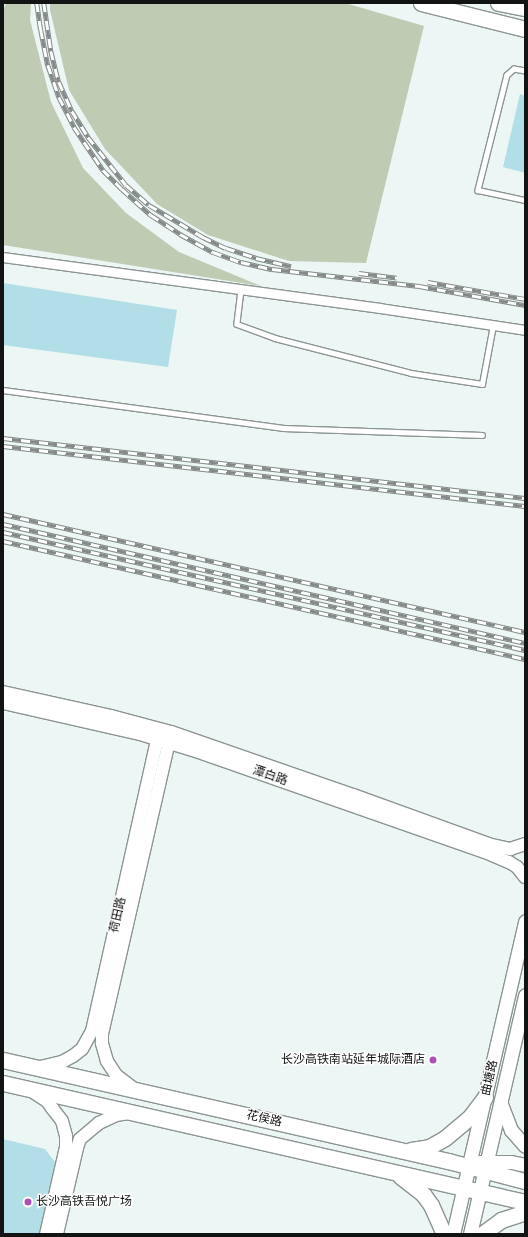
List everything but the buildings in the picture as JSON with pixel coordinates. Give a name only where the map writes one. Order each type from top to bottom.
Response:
[{"type":"highway","points":[[499,3],[525,8]]},
{"type":"main road","points":[[421,3],[525,29]]},
{"type":"main road","name":"曲塘路","points":[[453,1234],[525,921]]},
{"type":"main road","name":"曲塘路","points":[[470,1234],[525,994]]},
{"type":"main road","name":"花侯路","points":[[3,1060],[402,1151],[448,1161],[485,1166],[525,1181]]},
{"type":"main road","name":"花侯路","points":[[3,1084],[525,1202]]},
{"type":"main road","points":[[402,1151],[429,1146],[445,1138],[470,1117],[485,1097]]},
{"type":"main road","points":[[500,1102],[511,1130],[525,1146]]},
{"type":"main road","points":[[485,1166],[511,1162],[525,1165]]},
{"type":"main road","points":[[396,1173],[427,1199],[439,1220],[444,1234]]},
{"type":"main road","points":[[482,1234],[490,1226],[501,1220],[525,1212]]},
{"type":"street","points":[[3,257],[380,308],[525,330]]},
{"type":"street","name":"潭白路","points":[[3,692],[112,716],[164,736],[197,751],[484,852],[509,862],[517,867],[525,877]]},
{"type":"street","name":"潭白路","points":[[3,703],[130,732],[164,736],[346,792],[488,844],[510,849],[525,844]]},
{"type":"street","points":[[130,732],[138,735],[146,744],[157,769],[176,754],[187,751],[197,751]]},
{"type":"street","name":"荷田路","points":[[138,1090],[123,1081],[111,1068],[104,1052],[102,1034],[164,736]]},
{"type":"street","name":"荷田路","points":[[36,1068],[57,1064],[73,1056],[82,1049],[92,1031],[157,769]]},
{"type":"street","points":[[29,1089],[43,1098],[52,1108],[62,1121],[66,1136],[66,1146],[46,1234]]},
{"type":"street","points":[[57,1234],[80,1139],[92,1127],[108,1118],[132,1113]]},
{"type":"lane","points":[[525,71],[514,69],[507,75],[478,190],[525,200]]},
{"type":"lane","points":[[241,290],[237,324],[275,338],[411,373],[482,384],[492,325]]},
{"type":"lane","points":[[3,390],[282,428],[482,435]]},
{"type":"green space","points":[[6,3],[31,3],[30,20],[51,102],[83,168],[126,213],[179,252],[261,286],[3,245],[3,11]]},
{"type":"green space","points":[[50,3],[345,3],[424,26],[366,263],[289,261],[208,235],[157,204],[105,149],[69,90],[50,10]]},
{"type":"railway","points":[[37,3],[48,65],[59,97],[74,127],[103,170],[151,215],[180,234],[213,252],[241,262],[272,269],[419,286],[525,305]]},
{"type":"railway","points":[[44,3],[51,51],[59,82],[72,111],[88,137],[126,185],[149,205],[203,237],[226,248],[256,258],[291,266]]},
{"type":"railway","points":[[359,273],[397,278]]},
{"type":"railway","points":[[428,282],[525,299]]},
{"type":"railway","points":[[3,438],[525,498]]},
{"type":"railway","points":[[3,446],[525,506]]},
{"type":"railway","points":[[3,514],[525,632]]},
{"type":"railway","points":[[3,524],[525,643]]},
{"type":"railway","points":[[3,532],[525,650]]},
{"type":"railway","points":[[3,541],[525,659]]},
{"type":"place","name":"长沙高铁南站延年城际酒店","points":[[433,1060]]},
{"type":"place","name":"长沙高铁吾悦广场","points":[[28,1202]]}]
